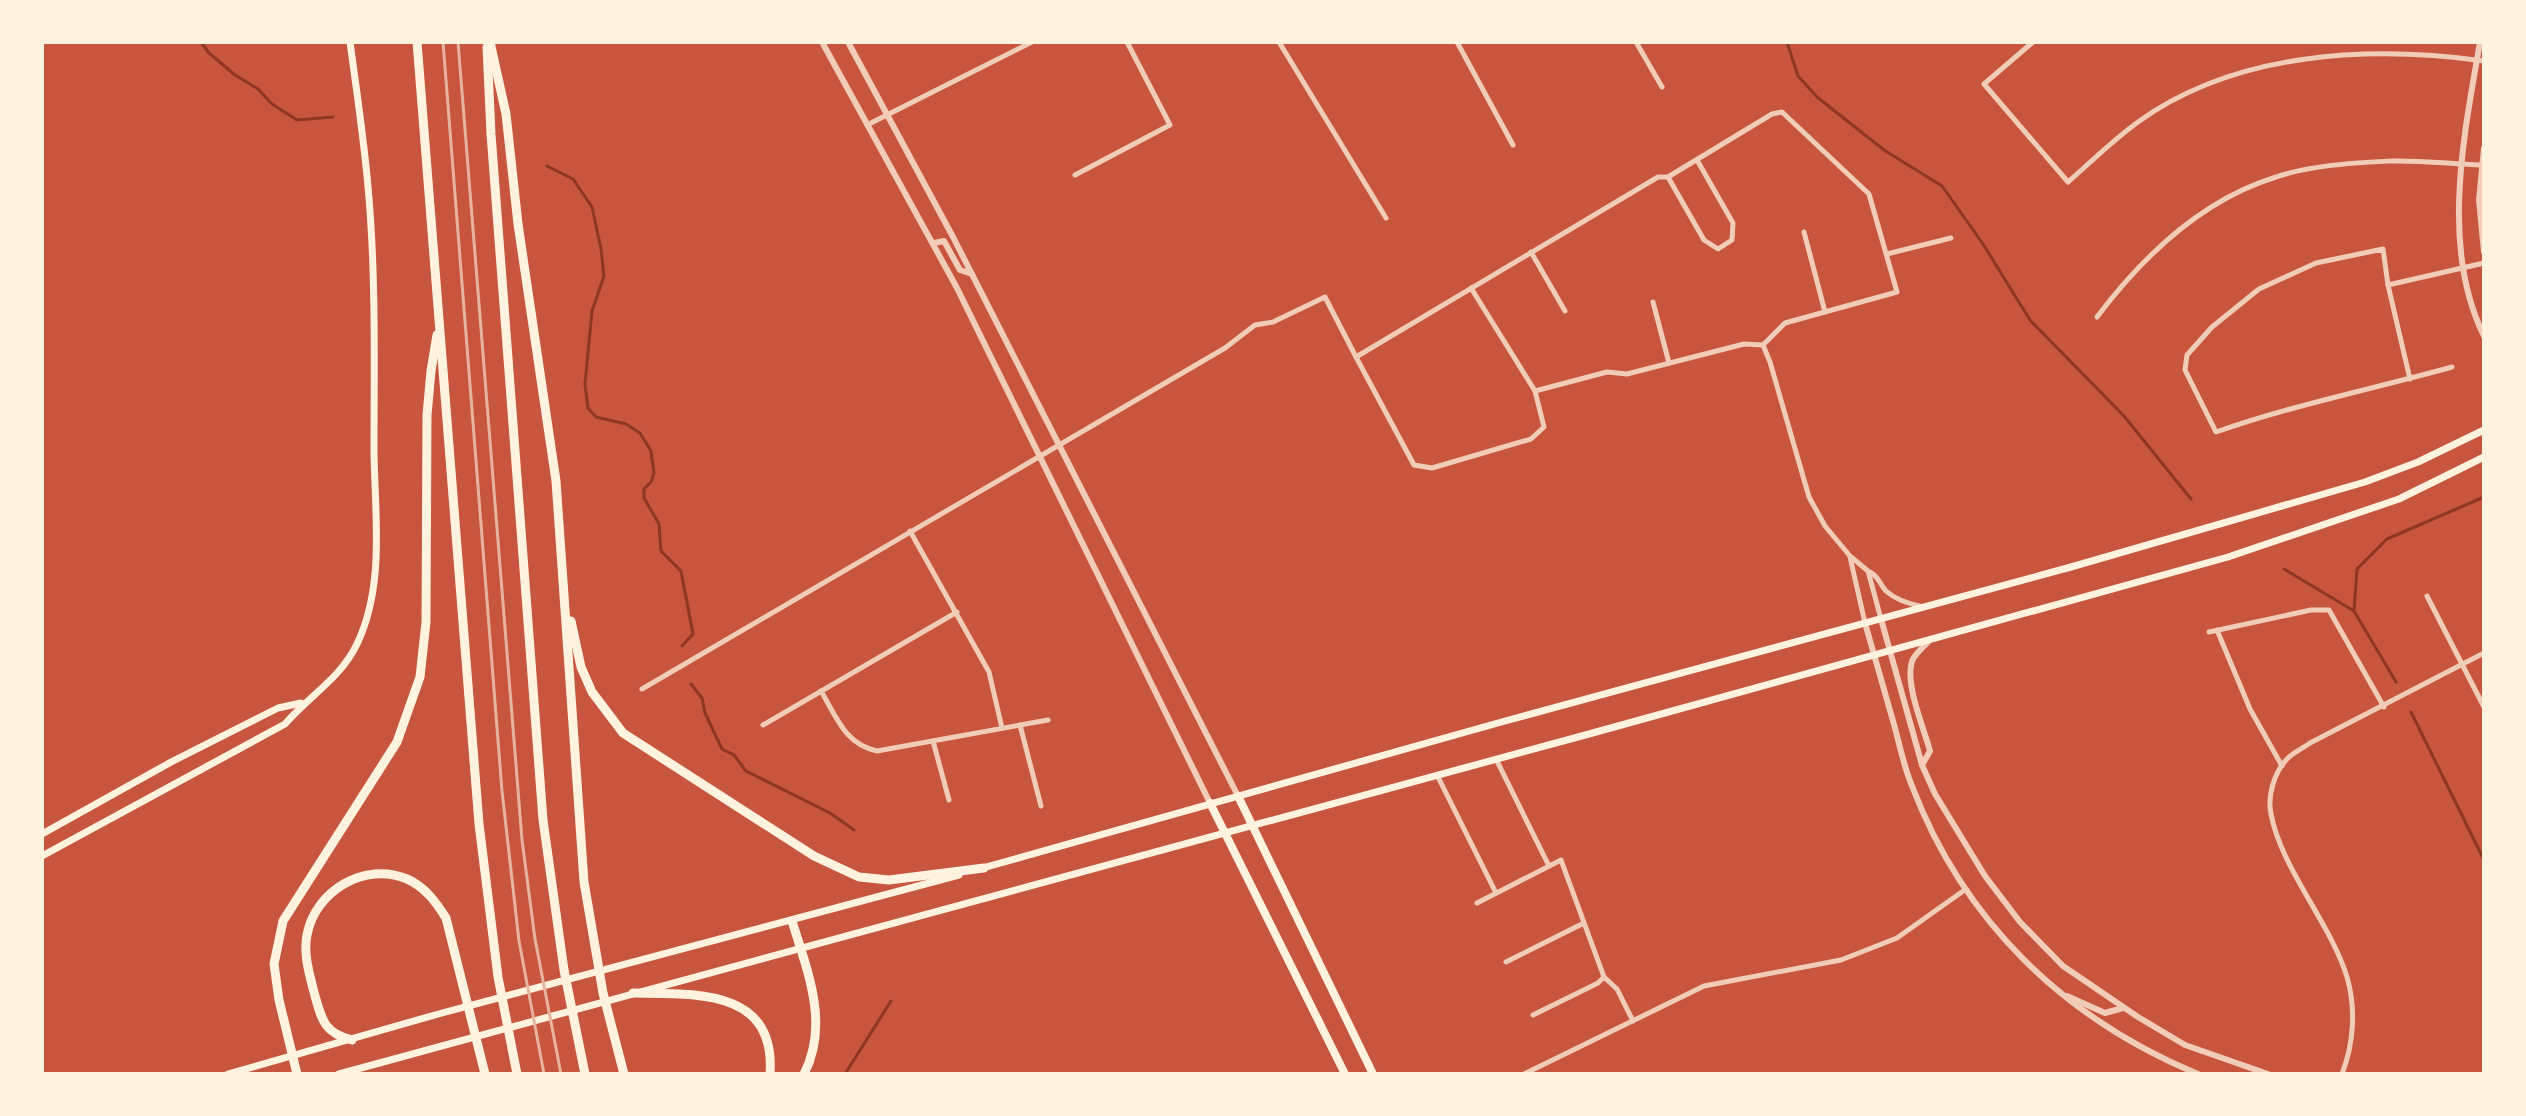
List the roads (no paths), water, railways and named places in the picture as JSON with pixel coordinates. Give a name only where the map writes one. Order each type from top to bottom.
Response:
[{"type":"highway","points":[[417,42],[479,824],[498,977],[517,1074]]},
{"type":"highway","points":[[488,42],[506,114],[518,224],[556,481],[584,882],[603,993],[624,1074]]},
{"type":"highway","points":[[488,42],[491,134],[543,820],[564,970],[585,1074]]},
{"type":"highway","points":[[297,1074],[279,1000],[274,964],[283,921],[397,742],[411,710],[420,677],[426,622],[427,415],[439,324]]},
{"type":"highway","points":[[564,595],[581,667],[592,692],[623,733],[657,756],[814,856],[859,877],[899,880],[984,868]]},
{"type":"highway","points":[[352,1040],[338,1036],[325,1026],[307,962],[307,933],[314,913],[338,887],[369,874],[405,878],[436,901],[446,918],[485,1074]]},
{"type":"highway","points":[[792,921],[817,1016],[816,1039],[804,1074]]},
{"type":"highway","points":[[633,993],[706,996],[745,1009],[758,1022],[767,1040],[770,1074]]},
{"type":"main road","points":[[42,856],[285,724],[303,702],[325,687],[351,656],[369,614],[374,589],[374,299],[369,197],[350,42]]},
{"type":"main road","points":[[228,1074],[442,1013],[984,868],[2365,482],[2418,462],[2484,430]]},
{"type":"main road","points":[[339,1074],[2261,547],[2399,499],[2484,457]]},
{"type":"main road","points":[[42,834],[173,761],[278,708],[303,702]]},
{"type":"main road","points":[[1238,796],[1373,1074]]},
{"type":"main road","points":[[1210,803],[1345,1074]]},
{"type":"street","points":[[822,42],[934,243],[1210,803]]},
{"type":"street","points":[[848,42],[972,274],[1238,796]]},
{"type":"street","points":[[867,125],[1032,42]]},
{"type":"street","points":[[1075,175],[1170,125],[1127,42]]},
{"type":"street","points":[[1279,42],[1386,218]]},
{"type":"street","points":[[1457,42],[1513,145]]},
{"type":"street","points":[[1636,42],[1662,87]]},
{"type":"street","points":[[2033,42],[1984,84],[2068,182],[2138,122],[2185,95],[2242,72],[2324,55],[2397,54],[2480,60]]},
{"type":"street","points":[[2480,42],[2480,60],[2461,164],[2459,206],[2468,295],[2484,336]]},
{"type":"street","points":[[1356,357],[1658,177],[1668,177],[1772,114],[1782,112],[1869,194],[1897,292],[1785,323],[1763,345],[1744,344],[1627,374],[1607,372],[1535,391]]},
{"type":"street","points":[[2484,148],[2479,200],[2484,252]]},
{"type":"street","points":[[1668,177],[1704,240],[1718,249],[1732,240],[1733,223],[1697,160]]},
{"type":"street","points":[[2097,317],[2123,282],[2167,239],[2226,198],[2276,176],[2338,165],[2394,161],[2481,165]]},
{"type":"street","points":[[1804,232],[1825,312]]},
{"type":"street","points":[[1887,254],[1951,238]]},
{"type":"street","points":[[934,243],[944,241],[960,270],[972,274]]},
{"type":"street","points":[[2410,379],[2388,285],[2383,249],[2316,263],[2259,289],[2212,327],[2187,355],[2185,370],[2216,432],[2256,418],[2410,379],[2452,367]]},
{"type":"street","points":[[1531,252],[1565,311]]},
{"type":"street","points":[[2388,285],[2484,263]]},
{"type":"street","points":[[642,689],[1225,348],[1255,325],[1273,322],[1325,297],[1414,465],[1432,468],[1531,439],[1544,427],[1535,391],[1471,288]]},
{"type":"street","points":[[1653,302],[1669,363]]},
{"type":"street","points":[[1763,345],[1809,497],[1825,526],[1850,556],[1879,578],[1883,588],[1891,595],[1923,607]]},
{"type":"street","points":[[910,531],[989,672],[1002,728]]},
{"type":"street","points":[[1850,556],[1865,623],[1911,784],[1936,840],[1966,889],[2031,969],[2060,993],[2124,1039],[2198,1074]]},
{"type":"street","points":[[1868,571],[1922,765],[1948,818],[1985,876],[2020,922],[2063,966],[2124,1008],[2185,1045],[2268,1074]]},
{"type":"street","points":[[2427,596],[2484,707]]},
{"type":"street","points":[[2209,632],[2311,610],[2329,610],[2384,707]]},
{"type":"street","points":[[763,725],[957,612]]},
{"type":"street","points":[[2217,630],[2250,709],[2282,766]]},
{"type":"street","points":[[1922,765],[1930,751],[1912,686],[1911,668],[1917,654],[1932,638]]},
{"type":"street","points":[[2342,1074],[2352,1033],[2350,990],[2340,960],[2295,873],[2270,813],[2271,794],[2282,766],[2290,756],[2484,653]]},
{"type":"street","points":[[821,691],[850,740],[861,748],[877,751],[1048,720]]},
{"type":"street","points":[[1020,725],[1041,806]]},
{"type":"street","points":[[933,741],[949,800]]},
{"type":"street","points":[[1495,758],[1549,866]]},
{"type":"street","points":[[1437,774],[1496,893]]},
{"type":"street","points":[[1477,903],[1561,860],[1604,977],[1617,989],[1633,1021]]},
{"type":"street","points":[[1524,1074],[1704,986],[1841,960],[1883,944],[1897,938],[1966,889]]},
{"type":"street","points":[[1506,962],[1584,923]]},
{"type":"street","points":[[1533,1015],[1598,983],[1604,977]]},
{"type":"street","points":[[2060,993],[2105,1013],[2124,1008]]},
{"type":"waterway","points":[[201,42],[235,75],[297,120],[333,117]]},
{"type":"waterway","points":[[1787,42],[1798,76],[1817,97],[1884,150],[1942,186],[1983,244],[2030,320],[2124,416],[2191,499]]},
{"type":"waterway","points":[[547,166],[573,179],[592,207],[604,276],[592,311],[585,384],[588,408],[596,417],[626,424],[640,433],[651,451],[654,473],[644,489],[644,498],[659,524],[661,551],[681,571],[693,634],[682,646]]},
{"type":"waterway","points":[[2354,611],[2357,569],[2387,539],[2484,497]]},
{"type":"waterway","points":[[2284,569],[2354,611],[2396,682]]},
{"type":"waterway","points":[[691,684],[702,698],[705,713],[722,749],[734,755],[746,771],[830,813],[854,830]]},
{"type":"waterway","points":[[2411,712],[2484,860]]},
{"type":"waterway","points":[[845,1074],[891,1001]]},
{"type":"railway","points":[[443,42],[502,791],[519,941],[544,1074]]},
{"type":"railway","points":[[458,42],[522,840],[535,939],[561,1074]]}]
